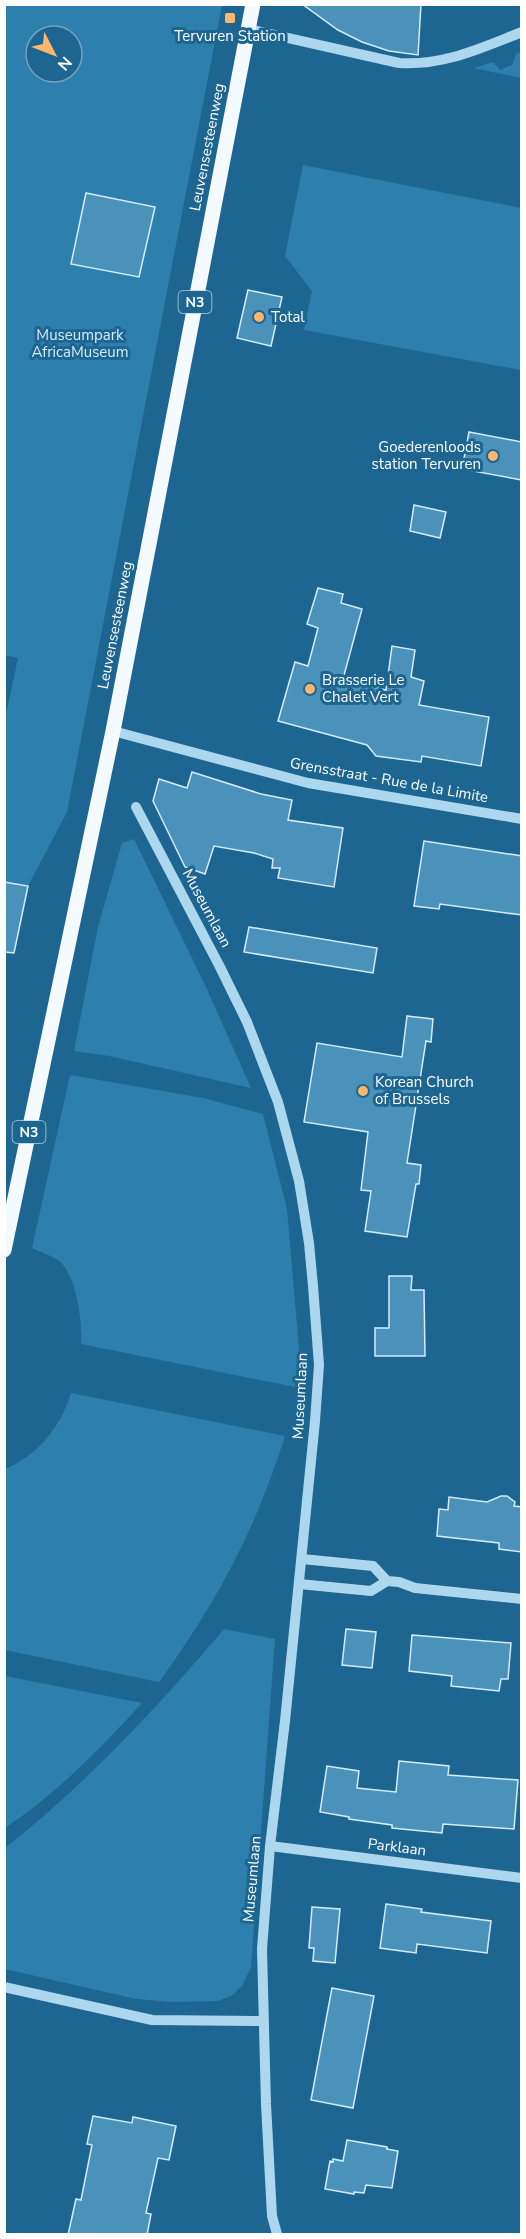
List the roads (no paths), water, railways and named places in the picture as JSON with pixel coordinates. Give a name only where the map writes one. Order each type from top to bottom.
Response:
[{"type":"main road","name":"Leuvensesteenweg","points":[[4,1250],[113,731],[253,4]]},
{"type":"street","points":[[248,29],[399,63],[420,64],[457,57],[522,32]]},
{"type":"street","name":"Grensstraat - Rue de la Limite","points":[[113,731],[308,783],[522,819]]},
{"type":"street","name":"Museumlaan","points":[[136,807],[247,1022],[278,1102],[299,1181],[309,1243],[319,1365],[302,1560],[270,1846],[262,1949],[272,2216],[277,2235]]},
{"type":"street","points":[[302,1560],[373,1566],[387,1581]]},
{"type":"street","points":[[299,1584],[370,1591],[387,1581],[399,1582],[415,1588],[522,1599]]},
{"type":"street","name":"Parklaan","points":[[270,1846],[522,1878]]},
{"type":"street","points":[[4,1988],[152,2020],[263,2020]]},
{"type":"place","name":"Tervuren Station","points":[[230,18]]},
{"type":"place","name":"Total","points":[[259,317]]},
{"type":"place","name":"Goederenloods station Tervuren","points":[[493,456]]},
{"type":"place","name":"Brasserie Le Chalet Vert","points":[[310,689]]},
{"type":"place","name":"Korean Church of Brussels","points":[[363,1091]]},
{"type":"park label","name":"Museumpark AfricaMuseum","points":[[80,344]]}]
